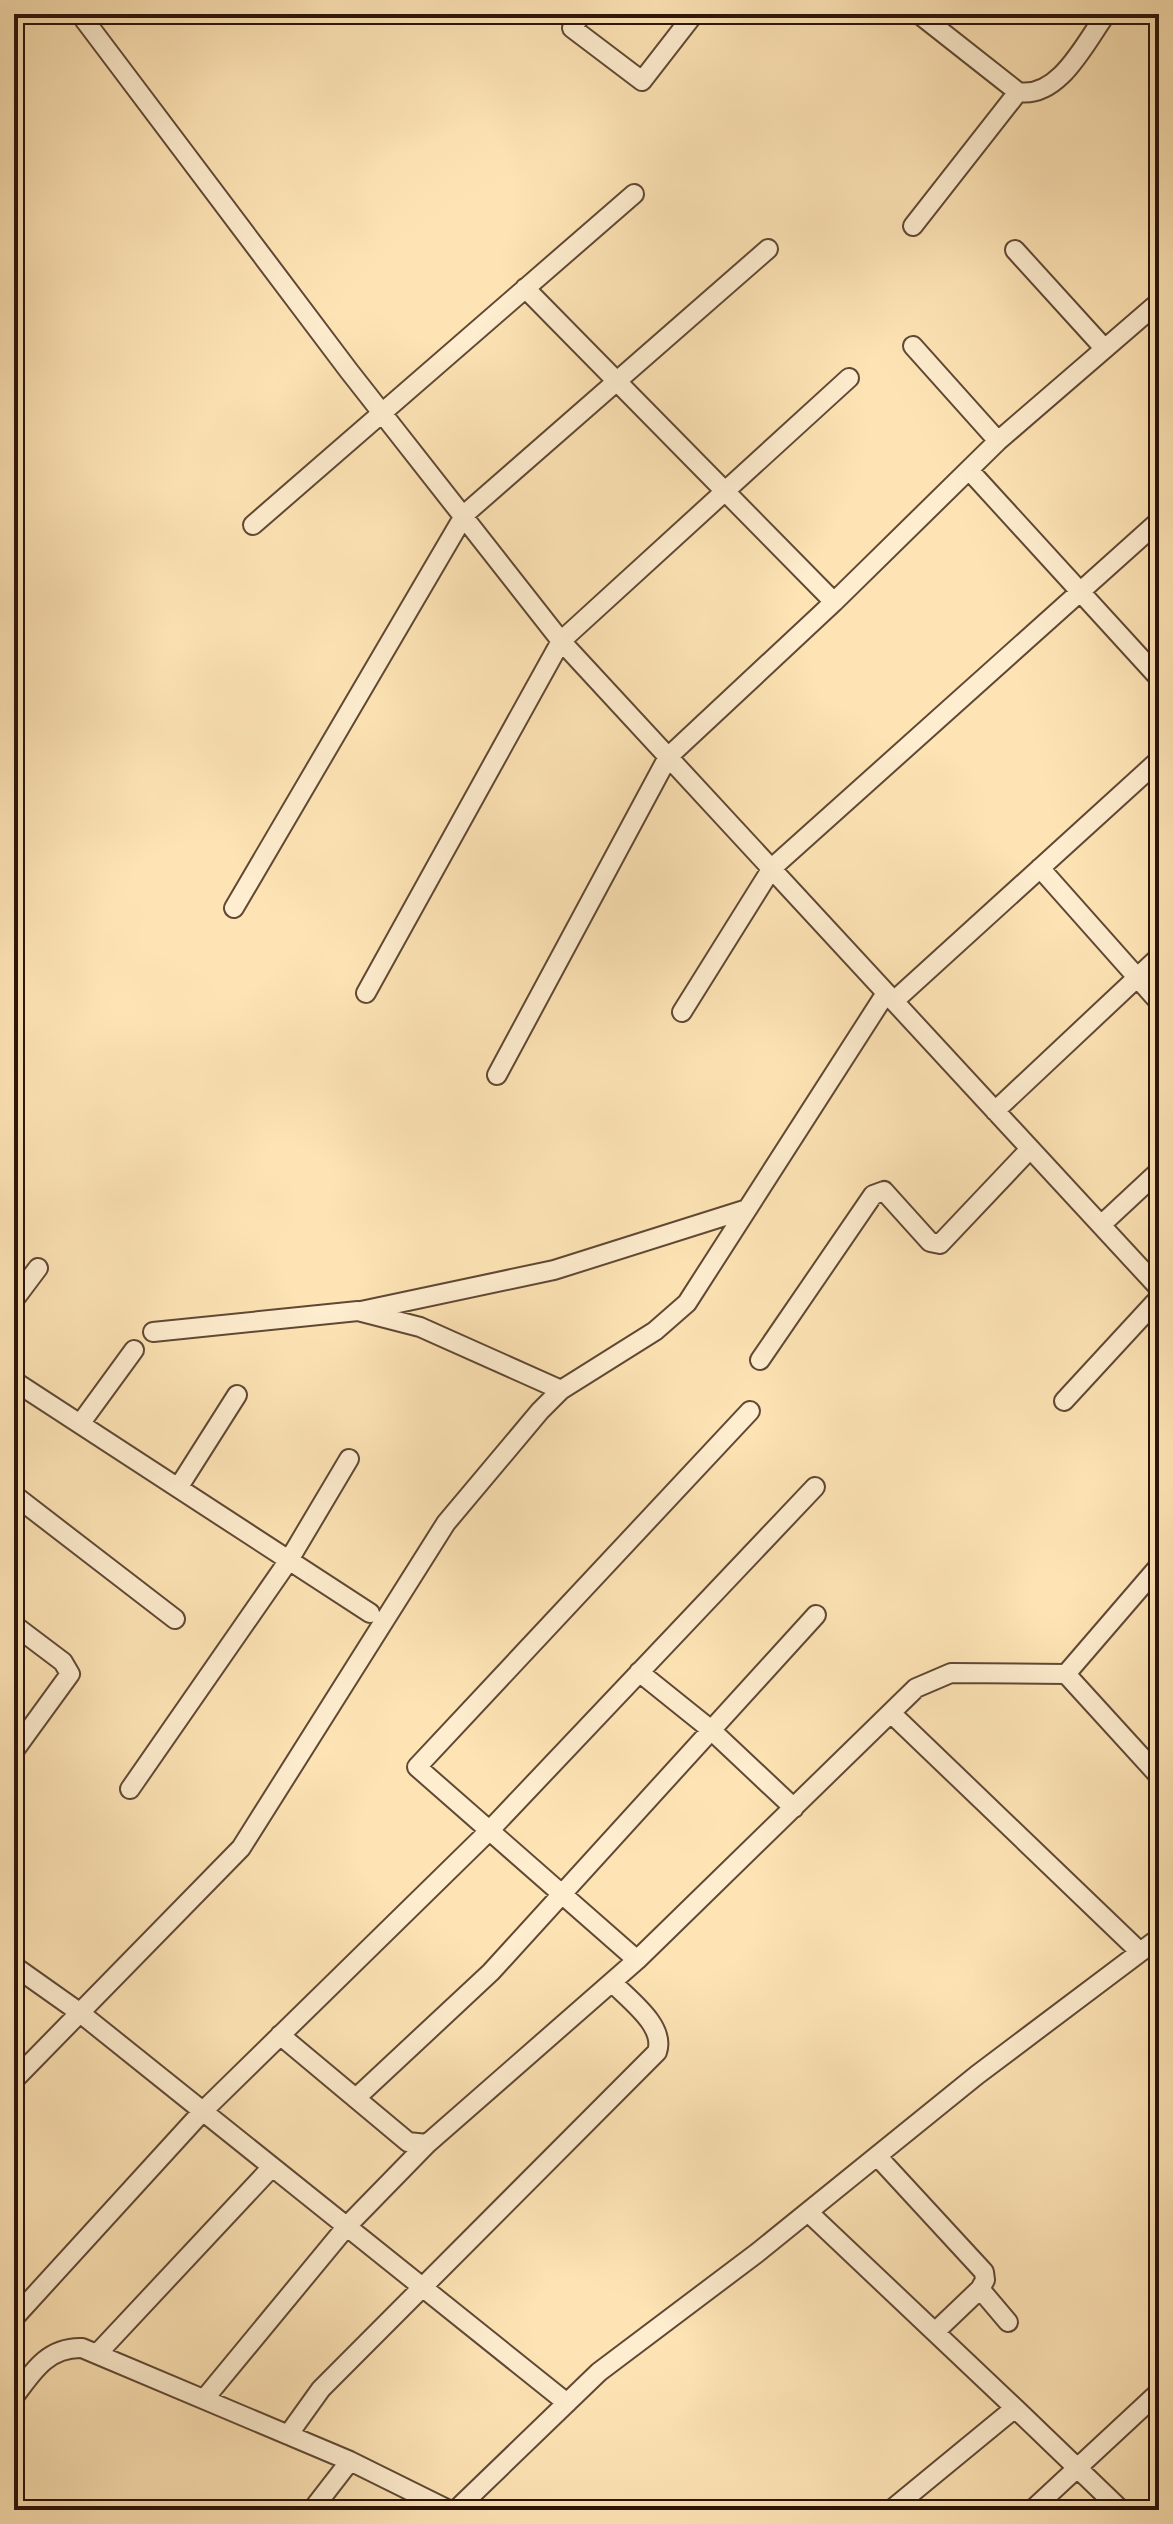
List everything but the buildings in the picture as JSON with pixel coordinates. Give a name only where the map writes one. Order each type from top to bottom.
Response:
[{"type":"street","points":[[80,14],[381,411],[465,514],[561,641],[1159,1288]]},
{"type":"street","points":[[582,14],[572,28],[642,81],[694,14]]},
{"type":"street","points":[[919,14],[1018,92],[1033,94],[1054,84],[1106,14]]},
{"type":"street","points":[[913,226],[1018,92]]},
{"type":"street","points":[[253,525],[634,194]]},
{"type":"street","points":[[234,908],[465,514],[768,249]]},
{"type":"street","points":[[1015,250],[1104,348]]},
{"type":"street","points":[[525,288],[834,602]]},
{"type":"street","points":[[497,1075],[668,757],[834,602],[998,441],[1159,302]]},
{"type":"street","points":[[913,346],[998,441]]},
{"type":"street","points":[[366,993],[561,641],[849,378]]},
{"type":"street","points":[[969,470],[1159,678]]},
{"type":"street","points":[[682,1012],[772,868],[1159,521]]},
{"type":"street","points":[[14,2080],[241,1848],[446,1523],[561,1390],[655,1331],[687,1303],[744,1210],[890,997],[1159,760]]},
{"type":"street","points":[[1040,868],[1159,1002]]},
{"type":"street","points":[[995,1111],[1159,957]]},
{"type":"street","points":[[760,1360],[873,1195],[884,1191],[930,1242],[940,1244],[1030,1149]]},
{"type":"street","points":[[1101,1225],[1159,1171]]},
{"type":"street","points":[[153,1332],[358,1311],[554,1270],[744,1210]]},
{"type":"street","points":[[14,1300],[38,1268]]},
{"type":"street","points":[[1064,1401],[1159,1298]]},
{"type":"street","points":[[358,1311],[420,1327],[561,1390]]},
{"type":"street","points":[[80,1424],[134,1350]]},
{"type":"street","points":[[14,1381],[370,1613]]},
{"type":"street","points":[[178,1488],[237,1395]]},
{"type":"street","points":[[637,1960],[417,1767],[750,1411]]},
{"type":"street","points":[[130,1789],[289,1560],[349,1459]]},
{"type":"street","points":[[14,2318],[202,2112],[489,1831],[815,1487]]},
{"type":"street","points":[[14,1495],[175,1619]]},
{"type":"street","points":[[1066,1674],[1155,1579]]},
{"type":"street","points":[[356,2098],[491,1972],[816,1615]]},
{"type":"street","points":[[14,1625],[63,1662],[70,1674],[14,1751]]},
{"type":"street","points":[[639,1672],[710,1729],[794,1808]]},
{"type":"street","points":[[205,2398],[347,2226],[427,2144],[637,1960],[916,1688],[951,1673],[1066,1674],[1159,1776]]},
{"type":"street","points":[[891,1713],[1139,1951]]},
{"type":"street","points":[[456,2510],[599,2372],[878,2157],[977,2075],[1159,1938]]},
{"type":"street","points":[[14,1966],[79,2012],[567,2403]]},
{"type":"street","points":[[288,2435],[321,2389],[657,2052],[661,2042],[657,2031],[612,1982]]},
{"type":"street","points":[[280,2035],[408,2142],[427,2144]]},
{"type":"street","points":[[878,2157],[984,2272],[985,2280],[980,2289],[936,2331]]},
{"type":"street","points":[[97,2354],[272,2167]]},
{"type":"street","points":[[808,2212],[1121,2510]]},
{"type":"street","points":[[980,2289],[1008,2322]]},
{"type":"street","points":[[14,2397],[33,2371],[65,2348],[82,2348],[350,2461],[449,2510]]},
{"type":"street","points":[[1032,2510],[1159,2392]]},
{"type":"street","points":[[891,2510],[1015,2408]]},
{"type":"street","points":[[312,2510],[350,2461]]}]
